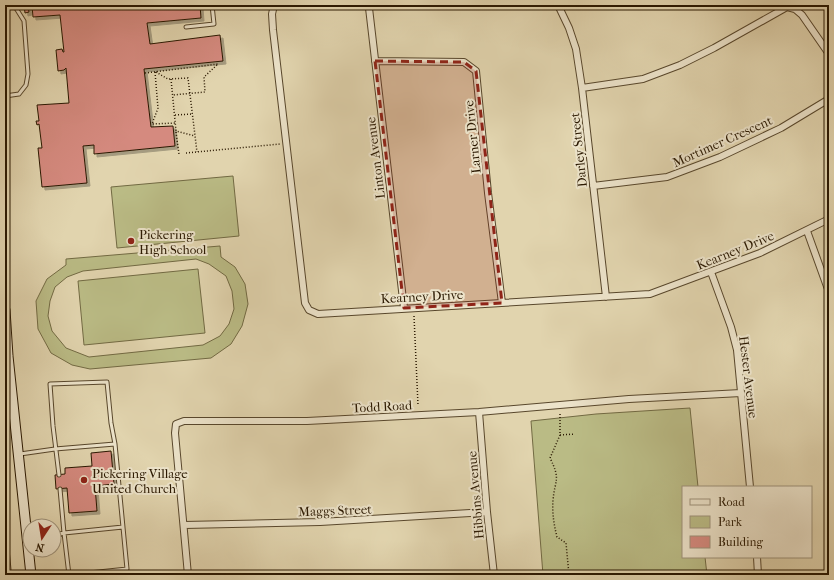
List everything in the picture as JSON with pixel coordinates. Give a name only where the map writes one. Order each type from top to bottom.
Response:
[{"type":"street","name":"Kearney Drive","points":[[274,5],[272,14],[305,303],[309,310],[318,314],[650,294],[760,253],[829,219]]},
{"type":"street","name":"Linton Avenue","points":[[367,5],[369,8],[404,308]]},
{"type":"street","name":"Darley Street","points":[[558,5],[576,49],[582,88],[606,297]]},
{"type":"street","points":[[582,88],[643,79],[665,71],[714,48],[787,7],[795,9],[802,16],[829,54]]},
{"type":"street","name":"Larner Drive","points":[[375,61],[464,62],[476,71],[489,199],[502,303]]},
{"type":"street","name":"Mortimer Crescent","points":[[593,186],[667,177],[727,154],[781,128],[829,99]]},
{"type":"street","points":[[807,231],[829,292]]},
{"type":"street","name":"Hester Avenue","points":[[711,272],[731,327],[737,350],[750,486]]},
{"type":"street","points":[[5,310],[18,454],[26,518]]},
{"type":"street","name":"Todd Road","points":[[188,575],[175,433],[176,424],[184,421],[307,421],[479,412],[629,399],[741,393]]},
{"type":"street","name":"Hibbins Avenue","points":[[479,412],[494,575]]},
{"type":"street","name":"Maggs Street","points":[[184,525],[320,522],[487,512]]},
{"type":"street","points":[[5,544],[8,575]]},
{"type":"street","points":[[30,558],[31,575]]},
{"type":"street","points":[[757,558],[758,575]]},
{"type":"lane","points":[[5,96],[19,94],[26,85],[28,74],[24,21],[14,5]]},
{"type":"lane","points":[[186,27],[214,24],[212,5]]},
{"type":"lane","points":[[59,475],[55,449],[50,384],[107,382],[111,423],[115,444],[127,569],[69,575],[60,489]]},
{"type":"lane","points":[[18,454],[115,444]]},
{"type":"lane","points":[[64,533],[123,527]]},
{"type":"path","points":[[145,73],[218,64],[204,77],[205,92],[173,95]]},
{"type":"path","points":[[155,72],[168,79],[188,78],[197,152]]},
{"type":"path","points":[[155,72],[158,108],[152,124],[175,122]]},
{"type":"path","points":[[171,79],[179,154]]},
{"type":"path","points":[[175,115],[193,114]]},
{"type":"path","points":[[176,131],[196,136]]},
{"type":"path","points":[[186,153],[287,144]]},
{"type":"path","points":[[412,308],[418,405]]},
{"type":"path","points":[[560,414],[560,435],[550,458],[555,468],[558,480],[553,500],[553,522],[557,538],[566,543],[569,575]]},
{"type":"path","points":[[560,435],[575,434]]},
{"type":"highlighted area","points":[[375,61],[464,62],[476,71],[502,303],[404,308]]},
{"type":"green space","points":[[233,176],[239,236],[117,248],[111,187]]},
{"type":"green space","points":[[220,246],[221,257],[235,267],[245,284],[248,304],[242,326],[231,344],[211,358],[90,369],[72,365],[51,353],[38,329],[36,301],[47,279],[66,265],[66,259]],"holes":[[[196,259],[209,264],[226,276],[232,291],[234,309],[229,324],[220,336],[203,345],[89,357],[66,348],[52,331],[48,316],[50,301],[55,287],[67,277],[83,271]]]},
{"type":"green space","points":[[198,269],[205,333],[84,345],[78,281]]},
{"type":"green space","points":[[690,408],[698,486],[682,486],[682,558],[705,558],[707,575],[543,575],[531,421],[596,414]]},
{"type":"building","points":[[24,5],[163,5],[164,9],[200,5],[201,18],[147,23],[150,44],[220,35],[223,61],[144,69],[151,127],[173,126],[175,146],[94,154],[94,145],[83,146],[87,183],[42,187],[38,148],[42,148],[39,124],[37,125],[36,121],[39,121],[37,105],[69,103],[66,68],[58,71],[56,50],[62,49],[64,52],[60,15],[33,17],[32,6],[28,7],[29,12],[25,13]]},
{"type":"building","name":"Pickering Village United Church","points":[[111,451],[114,484],[95,486],[97,511],[69,513],[67,488],[56,489],[55,475],[65,474],[65,468],[92,466],[91,453]]},
{"type":"place","name":"Pickering High School","points":[[131,241]]},
{"type":"place","name":"Pickering Village United Church","points":[[84,480]]}]
